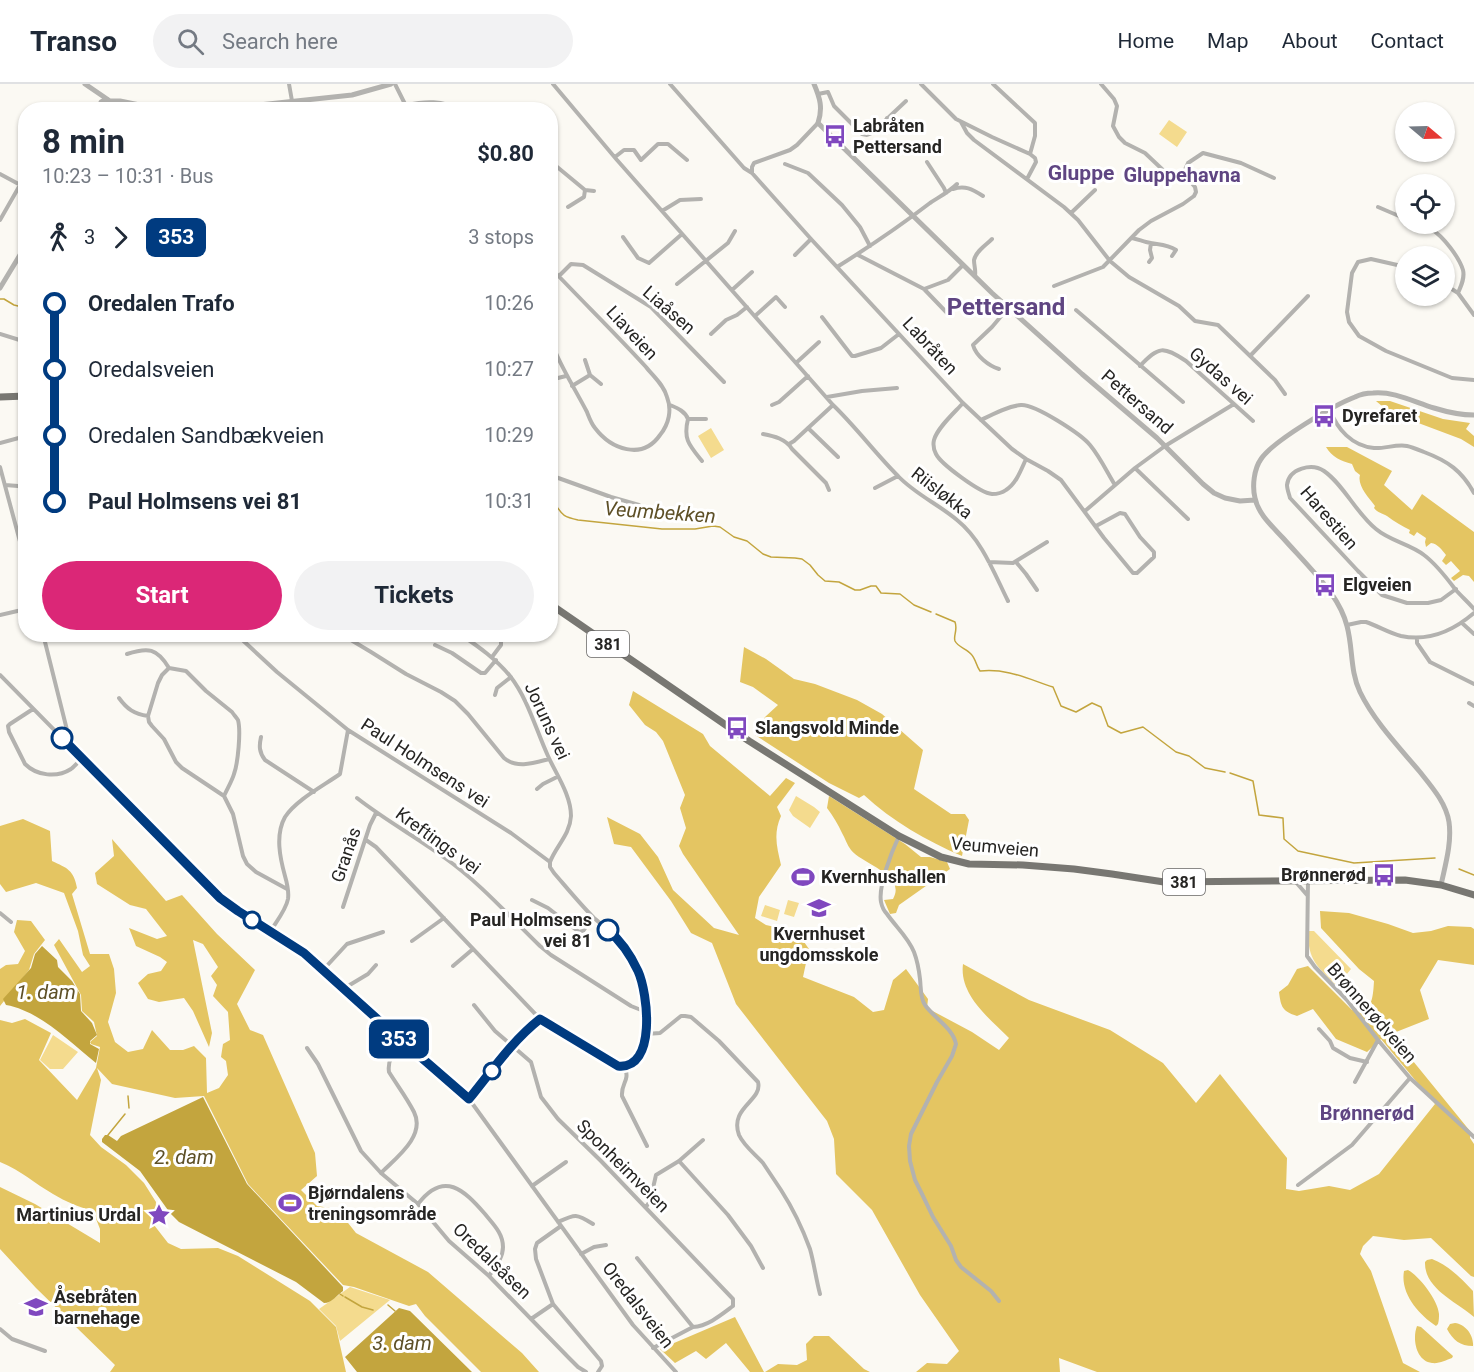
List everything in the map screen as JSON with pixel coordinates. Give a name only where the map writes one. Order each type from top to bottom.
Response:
[{"type":"main road","points":[[0,397],[18,396]]},
{"type":"main road","name":"Veumveien","points":[[558,610],[749,741],[899,836],[940,857],[969,864],[1074,869],[1164,882],[1394,879],[1441,885],[1474,895]]},
{"type":"street","points":[[85,84],[109,100]]},
{"type":"street","points":[[288,102],[289,84]]},
{"type":"street","points":[[296,102],[352,95],[393,84],[404,102]]},
{"type":"street","name":"Riisløkka","points":[[553,84],[615,158],[898,476],[921,496],[964,525],[989,562],[1008,601]]},
{"type":"street","name":"Labråten","points":[[670,84],[744,168],[752,173],[963,403],[1012,449],[1061,480],[1096,526],[1134,574],[1154,557],[1154,552],[1140,537],[1125,514],[1120,513],[1096,526]]},
{"type":"street","points":[[752,173],[753,163],[785,153],[818,123],[821,109],[814,84]]},
{"type":"street","points":[[921,84],[952,116],[961,122],[1035,158],[1036,162],[1027,179]]},
{"type":"street","points":[[993,84],[1035,123],[1035,136],[1030,154]]},
{"type":"street","points":[[1053,286],[1103,267],[1151,221],[1183,204],[1196,192],[1189,180],[1164,170],[1145,153],[1125,143],[1119,137],[1113,126],[1117,106],[1101,84]]},
{"type":"street","points":[[92,89],[97,102]]},
{"type":"street","points":[[818,94],[829,93],[834,106],[864,135],[872,133],[906,101]]},
{"type":"street","points":[[103,102],[109,100],[123,102]]},
{"type":"street","points":[[887,118],[898,127]]},
{"type":"street","points":[[961,122],[974,140],[1071,213],[1110,261],[1129,277],[1180,307],[1195,321],[1218,325],[1275,380],[1285,394]]},
{"type":"street","name":"Pettersand","points":[[818,123],[1008,308],[1165,446],[1214,493],[1234,500],[1255,500]]},
{"type":"street","points":[[615,158],[624,150],[634,150],[641,160],[658,144],[668,144],[687,160]]},
{"type":"street","points":[[1182,176],[1188,163],[1203,153],[1240,163],[1274,178]]},
{"type":"street","points":[[927,162],[946,193]]},
{"type":"street","points":[[785,164],[808,173],[842,205],[860,227],[870,246]]},
{"type":"street","points":[[558,168],[585,190],[594,191]]},
{"type":"street","points":[[0,174],[18,185]]},
{"type":"street","points":[[837,267],[858,255],[957,184]]},
{"type":"street","points":[[952,189],[966,187],[983,196]]},
{"type":"street","points":[[0,220],[18,189]]},
{"type":"street","points":[[568,207],[584,197],[585,190]]},
{"type":"street","points":[[1071,213],[1095,190]]},
{"type":"street","points":[[662,211],[680,200],[702,199]]},
{"type":"street","points":[[1378,207],[1395,214]]},
{"type":"street","points":[[677,284],[728,243],[735,231]]},
{"type":"street","points":[[623,237],[638,258],[649,263],[682,234]]},
{"type":"street","points":[[1436,234],[1457,258],[1464,272],[1463,283],[1458,293]]},
{"type":"street","points":[[1132,238],[1165,244],[1174,248],[1175,252],[1172,256]]},
{"type":"street","points":[[795,255],[811,239]]},
{"type":"street","points":[[974,276],[975,257],[992,239]]},
{"type":"street","points":[[1149,262],[1152,258],[1151,243]]},
{"type":"street","points":[[858,255],[924,289],[949,315]]},
{"type":"street","points":[[1,285],[18,258]]},
{"type":"street","points":[[1395,264],[1371,259],[1358,262],[1352,273],[1347,312],[1349,322],[1359,336],[1386,351],[1452,378],[1474,380]]},
{"type":"street","name":"Liaåsen","points":[[559,276],[571,264],[583,265],[651,307],[724,382]]},
{"type":"street","points":[[924,289],[948,280],[963,265]]},
{"type":"street","points":[[732,290],[752,272]]},
{"type":"street","name":"Liaveien","points":[[559,276],[662,386],[670,405],[682,411],[688,419]]},
{"type":"street","points":[[1455,291],[1474,315]]},
{"type":"street","points":[[1250,356],[1308,296]]},
{"type":"street","points":[[755,316],[776,297],[785,307]]},
{"type":"street","points":[[711,334],[726,320],[747,307]]},
{"type":"street","points":[[999,369],[990,365],[973,345],[1008,308]]},
{"type":"street","points":[[1076,310],[1183,402]]},
{"type":"street","points":[[822,317],[852,356],[881,348],[898,334]]},
{"type":"street","points":[[0,334],[18,340]]},
{"type":"street","points":[[796,363],[819,342]]},
{"type":"street","name":"Gydas vei","points":[[1140,366],[1157,351],[1171,352],[1186,361],[1253,421]]},
{"type":"street","points":[[558,358],[593,426],[603,437],[623,449],[642,450],[657,439],[666,428],[670,405]]},
{"type":"street","points":[[585,360],[590,375],[601,384]]},
{"type":"street","points":[[572,386],[590,375]]},
{"type":"street","points":[[558,378],[566,376]]},
{"type":"street","points":[[772,405],[779,402],[808,376]]},
{"type":"street","points":[[827,398],[862,391],[897,388]]},
{"type":"street","points":[[1441,885],[1449,837],[1449,824],[1442,802],[1377,718],[1360,691],[1354,674],[1347,625],[1340,609],[1332,595],[1263,515],[1255,500],[1256,472],[1262,457],[1275,445],[1353,397],[1375,392],[1396,395],[1446,411],[1474,415]]},
{"type":"street","points":[[963,403],[935,437],[934,450],[943,462],[981,490],[995,494],[1011,486],[1026,459]]},
{"type":"street","points":[[1085,511],[1165,446],[1234,404]]},
{"type":"street","points":[[789,444],[833,405]]},
{"type":"street","points":[[981,420],[1015,406],[1025,405],[1034,408],[1088,443],[1115,485]]},
{"type":"street","points":[[1330,410],[1339,428],[1356,444],[1374,448],[1406,446],[1441,459],[1455,467],[1474,493]]},
{"type":"street","points":[[702,461],[686,436],[688,419],[706,418]]},
{"type":"street","points":[[808,428],[838,457]]},
{"type":"street","points":[[763,434],[775,436],[789,444],[830,490]]},
{"type":"street","points":[[0,443],[18,438]]},
{"type":"street","points":[[0,467],[18,534]]},
{"type":"street","name":"Harestien","points":[[1456,589],[1441,600],[1428,603],[1407,603],[1382,595],[1290,498],[1287,486],[1290,477],[1303,468],[1312,467],[1322,470],[1332,478],[1366,521],[1378,531],[1423,554],[1450,580],[1474,611]]},
{"type":"street","points":[[1136,468],[1188,519]]},
{"type":"street","name":"Riisløkka","points":[[875,488],[898,476]]},
{"type":"street","points":[[558,478],[639,505]]},
{"type":"street","points":[[5,485],[18,486]]},
{"type":"street","points":[[989,562],[1016,562],[1047,542]]},
{"type":"street","points":[[1016,562],[1037,590]]},
{"type":"street","points":[[0,615],[18,611]]},
{"type":"street","points":[[1347,625],[1366,622],[1400,636],[1431,637],[1447,632],[1462,623],[1474,611]]},
{"type":"street","points":[[1462,623],[1474,634]]},
{"type":"street","points":[[1417,638],[1417,643],[1430,662],[1474,684]]},
{"type":"street","points":[[45,642],[67,730],[64,741]]},
{"type":"street","name":"Paul Holmsens vei","points":[[245,642],[277,672],[348,730],[511,833],[550,862],[554,873],[593,917],[618,939],[639,972],[645,997],[646,1034],[639,1055],[625,1067]]},
{"type":"street","points":[[355,642],[447,696],[468,714],[504,758],[510,762],[527,764],[549,759]]},
{"type":"street","name":"Joruns vei","points":[[471,642],[494,659],[511,677],[524,699],[565,794],[571,817],[570,823],[565,838],[550,862]]},
{"type":"street","points":[[435,645],[452,653],[481,674],[494,659],[501,642]]},
{"type":"street","points":[[127,654],[145,649],[158,654],[169,668],[186,671],[232,712],[238,721],[239,734],[234,774],[224,796]]},
{"type":"street","points":[[169,668],[158,683],[148,716],[152,726],[164,739],[176,762],[182,768],[224,796],[232,814],[247,864],[256,872],[287,889]]},
{"type":"street","name":"Oredalsveien","points":[[0,675],[220,898],[304,953],[469,1099],[633,1324],[676,1372]]},
{"type":"street","name":"Joruns vei","points":[[495,695],[497,688],[511,677]]},
{"type":"street","points":[[119,698],[128,710],[148,716]]},
{"type":"street","points":[[33,709],[8,726],[25,764],[40,773],[59,773],[74,767],[82,758]]},
{"type":"street","points":[[270,932],[289,896],[279,850],[282,825],[291,810],[340,774],[348,730]]},
{"type":"street","points":[[261,737],[259,744],[265,760],[314,792]]},
{"type":"street","name":"Joruns vei","points":[[537,789],[557,777]]},
{"type":"street","name":"Kreftings vei","points":[[357,798],[446,859],[472,880],[551,955],[631,1006],[646,1012]]},
{"type":"street","name":"Granås","points":[[343,907],[376,813]]},
{"type":"street","points":[[899,836],[890,855],[881,904],[913,950],[924,1004],[952,1035],[956,1044],[911,1134],[909,1149],[911,1166],[933,1217],[951,1246],[956,1260],[999,1301]]},
{"type":"street","points":[[366,840],[376,847],[540,1019],[611,1063],[625,1067],[627,1079],[621,1089],[622,1096],[647,1146]]},
{"type":"street","points":[[1294,880],[1307,895]]},
{"type":"street","name":"Brønnerødveien","points":[[1308,880],[1307,956],[1347,1000],[1410,1078],[1474,1137]]},
{"type":"street","points":[[532,900],[548,908],[579,932],[583,931],[593,917]]},
{"type":"street","points":[[0,913],[11,922]]},
{"type":"street","points":[[412,941],[444,918]]},
{"type":"street","points":[[323,970],[347,945],[383,932]]},
{"type":"street","points":[[453,966],[472,949]]},
{"type":"street","points":[[343,989],[368,974],[376,965]]},
{"type":"street","name":"Sponheimveien","points":[[474,1005],[495,1031],[531,1062],[541,1097],[558,1119],[733,1299],[733,1306],[718,1317],[701,1326],[693,1327]]},
{"type":"street","points":[[646,1034],[660,1033],[681,1016],[691,1017],[719,1041],[758,1082],[758,1093],[741,1110],[738,1118],[740,1136],[783,1193],[805,1236],[820,1294]]},
{"type":"street","points":[[469,1099],[513,1046],[540,1019]]},
{"type":"street","points":[[1319,1029],[1333,1048],[1350,1058],[1367,1062]]},
{"type":"street","points":[[1354,1082],[1378,1040]]},
{"type":"street","points":[[381,1173],[409,1143],[415,1134],[417,1124],[415,1113],[389,1072],[390,1060],[403,1042]]},
{"type":"street","name":"Oredalsåsen","points":[[307,1048],[318,1064],[361,1151],[381,1173],[418,1204],[449,1241],[489,1276],[568,1358],[586,1372]]},
{"type":"street","points":[[1298,1185],[1352,1145],[1410,1078]]},
{"type":"street","points":[[646,1207],[650,1201],[656,1174],[680,1161],[704,1140]]},
{"type":"street","points":[[680,1161],[728,1215],[751,1246],[763,1268]]},
{"type":"street","points":[[532,1186],[566,1162]]},
{"type":"street","points":[[418,1204],[436,1188],[447,1185],[458,1188],[471,1199],[501,1235],[503,1252],[489,1276]]},
{"type":"street","points":[[559,1224],[575,1215],[580,1215],[593,1224]]},
{"type":"street","name":"Oredalsåsen","points":[[559,1224],[537,1243],[536,1259],[553,1304],[601,1360],[602,1366],[598,1372]]},
{"type":"street","name":"Oredalsveien","points":[[581,1254],[594,1247],[606,1245]]},
{"type":"street","points":[[637,1258],[693,1327],[653,1348]]},
{"type":"street","name":"Oredalsåsen","points":[[531,1319],[553,1304]]},
{"type":"street","points":[[0,1329],[12,1339],[45,1351]]},
{"type":"shaded area","points":[[1169,120],[1187,132],[1177,147],[1159,134]]},
{"type":"shaded area","points":[[1376,401],[1390,401],[1443,419],[1470,423],[1466,429],[1474,436],[1474,447],[1461,439],[1389,412]]},
{"type":"shaded area","points":[[711,428],[724,450],[711,458],[698,436]]},
{"type":"shaded area","points":[[1326,447],[1347,447],[1392,471],[1384,485],[1412,510],[1422,494],[1474,532],[1474,582],[1469,576],[1463,575],[1454,581],[1451,578],[1460,571],[1451,561],[1446,565],[1442,561],[1446,555],[1440,548],[1431,543],[1426,547],[1426,538],[1417,532],[1414,536],[1409,533],[1410,530],[1376,510],[1362,487],[1360,475],[1352,464],[1337,458]]},
{"type":"shaded area","points":[[744,647],[794,679],[815,684],[857,700],[882,714],[923,750],[914,789],[951,814],[965,814],[969,820],[962,856],[910,830],[864,795],[859,798],[829,783],[755,735],[765,717],[778,705],[753,687],[740,682]]},
{"type":"shaded area","points":[[633,691],[703,734],[710,746],[770,796],[786,778],[795,783],[777,807],[781,816],[776,835],[781,865],[759,897],[755,918],[766,925],[797,932],[809,949],[803,977],[854,997],[873,1012],[884,1010],[893,980],[906,969],[928,999],[927,1008],[972,1032],[999,1050],[1009,1038],[971,996],[963,975],[963,964],[1029,1000],[1110,1030],[1163,1063],[1196,1103],[1220,1074],[1287,1158],[1286,1189],[1299,1191],[1329,1186],[1350,1190],[1379,1174],[1435,1104],[1381,1039],[1367,1052],[1336,1039],[1313,1009],[1297,1016],[1283,1008],[1279,992],[1288,985],[1297,969],[1308,966],[1352,1010],[1364,1010],[1370,1003],[1374,981],[1359,969],[1321,928],[1320,911],[1349,913],[1413,933],[1448,926],[1474,929],[1474,965],[1438,960],[1420,990],[1429,1019],[1391,1034],[1470,1131],[1470,1138],[1474,1144],[1474,1277],[1431,1238],[1404,1240],[1373,1236],[1363,1246],[1360,1254],[1371,1271],[1403,1363],[1420,1372],[1097,1372],[1059,1358],[1060,1372],[916,1372],[927,1363],[947,1364],[959,1351],[920,1295],[872,1210],[836,1174],[834,1139],[827,1121],[736,1004],[712,943],[691,933],[671,901],[631,847],[614,844],[607,817],[640,834],[658,857],[673,890],[714,928],[739,935],[679,846],[686,828],[680,808],[685,795],[663,741],[656,732],[645,725],[629,705]]},
{"type":"shaded area","points":[[796,796],[820,812],[810,828],[793,816],[789,810]]},
{"type":"shaded area","points":[[829,796],[905,844],[921,857],[947,862],[950,869],[899,905],[896,913],[890,914],[884,900],[893,899],[896,891],[894,883],[851,850],[827,808]]},
{"type":"shaded area","points":[[23,819],[50,831],[52,861],[69,870],[76,882],[77,888],[72,894],[90,954],[109,954],[114,969],[116,993],[108,1022],[115,1042],[128,1052],[143,1049],[152,1030],[170,1050],[183,1050],[194,1046],[206,1058],[207,1093],[219,1088],[228,1075],[226,1061],[221,1057],[223,1044],[230,1040],[228,1012],[213,996],[217,985],[211,976],[218,967],[203,944],[193,940],[212,1033],[209,1047],[193,1011],[184,998],[159,1002],[148,999],[138,983],[148,974],[161,971],[167,962],[136,946],[129,928],[157,939],[167,936],[146,909],[130,905],[97,884],[95,873],[114,856],[112,839],[166,901],[182,895],[217,934],[255,970],[237,1004],[250,1030],[263,1035],[315,1153],[317,1176],[301,1190],[317,1206],[337,1209],[356,1233],[428,1272],[522,1353],[539,1372],[481,1372],[416,1304],[409,1306],[343,1285],[248,1184],[204,1096],[175,1098],[112,1084],[97,1068],[101,1080],[90,1135],[144,1183],[156,1202],[154,1225],[168,1243],[181,1249],[218,1248],[238,1256],[310,1301],[336,1327],[346,1372],[110,1372],[115,1365],[36,1288],[0,1249],[0,1187],[35,1204],[100,1243],[100,1229],[93,1211],[63,1199],[0,1162],[0,1020],[12,1023],[25,1019],[51,1033],[39,1060],[77,1100],[96,1068],[100,1047],[90,1042],[97,1036],[94,1022],[82,1011],[81,995],[54,945],[59,939],[82,972],[90,966],[83,955],[78,931],[64,893],[36,883],[6,892],[0,884],[0,826]]},
{"type":"shaded area","points":[[788,900],[799,903],[794,917],[784,914]]},
{"type":"shaded area","points":[[765,905],[780,910],[777,921],[761,916]]},
{"type":"shaded area","points":[[17,920],[31,921],[45,940],[34,954],[29,970],[0,1006],[0,969],[6,965],[18,964],[25,951],[14,932]]},
{"type":"shaded area","points":[[1308,931],[1314,931],[1351,969],[1337,986],[1315,962],[1308,941]]},
{"type":"shaded area","points":[[53,1035],[78,1052],[63,1069],[50,1069],[40,1060]]},
{"type":"shaded area","points":[[1432,1259],[1449,1269],[1473,1291],[1474,1317],[1443,1294],[1430,1280],[1425,1262]]},
{"type":"shaded area","points":[[1408,1270],[1422,1283],[1438,1308],[1436,1326],[1417,1309],[1408,1295],[1403,1279],[1404,1271]]},
{"type":"shaded area","points":[[350,1287],[390,1300],[340,1341],[336,1326],[319,1309]]},
{"type":"shaded area","points":[[735,1317],[764,1372],[750,1372],[726,1343],[706,1359],[696,1351],[675,1363],[660,1349]]},
{"type":"shaded area","points":[[1450,1324],[1462,1325],[1468,1331],[1473,1346],[1461,1344],[1452,1336],[1447,1329]]},
{"type":"shaded area","points":[[1417,1326],[1453,1356],[1452,1358],[1435,1363],[1422,1358],[1415,1343]]},
{"type":"shaded area","points":[[814,1336],[829,1336],[870,1372],[765,1372],[778,1364],[797,1365],[807,1360],[806,1344]]},
{"type":"water","name":"1. dam","points":[[42,946],[57,960],[58,967],[72,981],[80,994],[81,1011],[92,1023],[97,1035],[90,1041],[90,1044],[99,1049],[96,1063],[43,1020],[19,1008],[6,1005],[3,999],[31,968],[35,954]]},
{"type":"water","name":"2. dam","points":[[203,1097],[247,1184],[343,1287],[343,1291],[332,1300],[324,1303],[296,1282],[179,1222],[140,1171],[102,1142],[105,1135],[117,1141],[121,1136]]},
{"type":"water","name":"3. dam","points":[[399,1308],[410,1311],[472,1372],[357,1372],[345,1357]]},
{"type":"waterway","name":"Veumbekken","points":[[0,299],[18,306]]},
{"type":"waterway","name":"Veumbekken","points":[[558,509],[563,515],[578,520],[662,529],[720,527],[734,537],[747,541],[763,554],[771,557],[802,559],[825,581],[839,582],[855,590],[876,586],[881,593],[900,594],[914,605],[931,612]]},
{"type":"waterway","points":[[936,614],[955,622],[955,641],[973,656],[980,671],[999,671],[1053,687],[1061,706],[1076,712],[1092,703],[1101,707],[1108,726],[1121,733],[1143,727],[1176,752],[1189,756],[1205,768],[1225,772]]},
{"type":"waterway","points":[[1230,773],[1253,781],[1259,815],[1283,818],[1284,839],[1298,851],[1354,863],[1435,858]]},
{"type":"waterway","points":[[1459,869],[1474,875]]},
{"type":"waterway","points":[[128,1096],[129,1108]]},
{"type":"waterway","points":[[108,1135],[125,1114]]},
{"type":"waterway","points":[[345,1297],[362,1307],[373,1310]]},
{"type":"waterway","points":[[388,1305],[395,1311]]},
{"type":"bus line","name":"353","points":[[62,738],[220,898],[312,959],[469,1099],[513,1046],[540,1019],[611,1063],[625,1067],[635,1060],[642,1049],[646,1034],[645,997],[639,972],[631,957],[608,930]]},
{"type":"place","name":"Labråten Pettersand","points":[[835,136]]},
{"type":"place","name":"Dyrefaret","points":[[1324,416]]},
{"type":"place","name":"Elgveien","points":[[1325,585]]},
{"type":"place","name":"Slangsvold Minde","points":[[737,728]]},
{"type":"place","name":"Brønnerød","points":[[1384,875]]},
{"type":"place","name":"Kvernhushallen","points":[[803,877]]},
{"type":"place","name":"Kvernhuset ungdomsskole","points":[[819,908]]},
{"type":"place","name":"Paul Holmsens vei 81","points":[[608,930]]},
{"type":"place","name":"Bjørndalens treningsområde","points":[[290,1203]]},
{"type":"place","name":"Martinius Urdal","points":[[159,1215]]},
{"type":"place","name":"Åsebråten barnehage","points":[[36,1307]]},
{"type":"district","name":"Gluppe","points":[[1081,173]]},
{"type":"district","name":"Gluppehavna","points":[[1182,175]]},
{"type":"district","name":"Pettersand","points":[[1006,307]]},
{"type":"district","name":"Brønnerød","points":[[1367,1113]]}]
